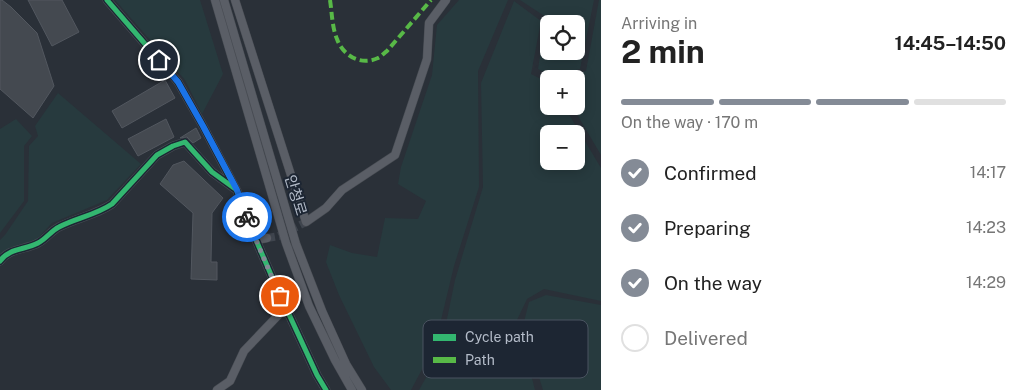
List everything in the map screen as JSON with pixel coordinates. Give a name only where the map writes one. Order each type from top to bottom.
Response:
[{"type":"street","points":[[107,0],[178,82],[203,126],[237,190],[275,284],[317,375],[326,390]]},
{"type":"street","name":"안청로","points":[[215,0],[286,243],[309,306],[352,390]]},
{"type":"street","name":"안청로","points":[[224,0],[296,244],[322,311],[346,364],[362,390]]},
{"type":"street","points":[[235,0],[306,222],[326,208],[342,190],[395,156],[426,59],[428,23],[446,0]]},
{"type":"street","points":[[0,261],[9,252],[43,240],[60,226],[112,204],[157,154],[185,142],[212,172],[237,190]]},
{"type":"street","points":[[256,240],[267,238]]},
{"type":"street","points":[[217,390],[230,381],[244,351],[286,307]]},
{"type":"green space","points":[[115,0],[200,0],[223,74],[202,114],[185,80]]},
{"type":"green space","points":[[459,0],[508,0],[478,71],[479,187],[454,266],[441,320],[423,320],[423,368],[411,390],[391,390],[374,367],[339,295],[326,262],[330,245],[352,253],[377,257],[385,218],[418,219],[426,201],[398,184],[401,167],[432,75],[437,25]]},
{"type":"green space","points":[[520,0],[594,0],[585,44],[585,15],[543,15]]},
{"type":"green space","points":[[599,0],[601,0],[601,155],[585,125],[577,115],[585,115],[586,71]]},
{"type":"green space","points":[[514,1],[540,20],[531,74],[540,78],[540,115],[569,115],[575,125],[540,125],[540,170],[585,170],[585,141],[601,168],[601,301],[544,289],[527,299],[517,320],[447,320],[455,280],[483,187],[481,83]]},
{"type":"green space","points":[[540,56],[540,60],[582,60],[580,69],[577,70],[538,69]]},
{"type":"green space","points":[[58,93],[141,164],[107,200],[52,223],[36,240],[15,246],[0,254],[0,240],[28,201],[29,146],[38,136],[35,126]]},
{"type":"green space","points":[[16,119],[32,136],[24,146],[24,201],[0,233],[0,129]]},
{"type":"green space","points":[[546,295],[601,305],[601,390],[543,390],[539,378],[588,378],[588,320],[524,320],[529,302]]},
{"type":"green space","points":[[426,378],[532,378],[535,390],[419,390]]},
{"type":"building","points":[[0,0],[11,7],[37,33],[54,86],[33,118],[0,89]]},
{"type":"building","points":[[28,0],[62,0],[79,32],[52,46]]},
{"type":"building","points":[[165,80],[175,98],[122,128],[112,111]]},
{"type":"building","points":[[166,119],[174,137],[138,156],[128,139]]},
{"type":"building","points":[[196,128],[201,138],[193,143],[187,137],[180,138]]},
{"type":"building","points":[[184,161],[223,198],[212,213],[211,262],[217,262],[217,280],[191,279],[193,213],[160,184],[173,165]]},
{"type":"tunnel","points":[[267,238],[279,236],[306,222]]},
{"type":"marked path","points":[[330,0],[334,30],[340,45],[348,55],[365,61],[379,57],[387,51],[431,0]]},
{"type":"cycle path","points":[[107,0],[178,82],[203,126],[237,191],[275,284],[317,375],[326,390]]},
{"type":"cycle path","points":[[0,261],[13,251],[38,243],[59,227],[112,204],[157,155],[185,142],[212,172],[234,188]]},
{"type":"way so far","points":[[247,217],[280,296]]},
{"type":"route","points":[[159,60],[178,82],[203,126],[237,190],[247,217]]}]
